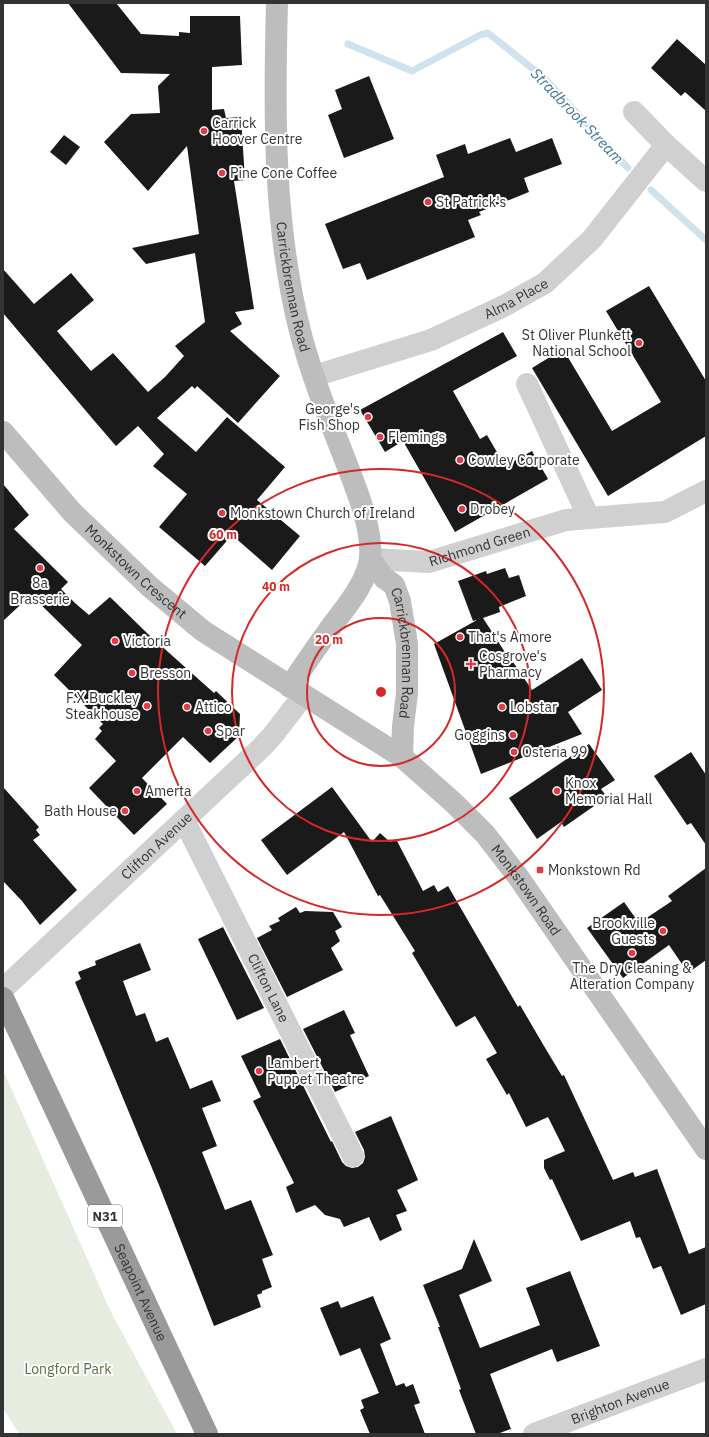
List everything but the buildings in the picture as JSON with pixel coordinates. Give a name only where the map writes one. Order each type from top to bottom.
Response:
[{"type":"highway","name":"Seapoint Avenue","points":[[3,998],[207,1434]]},
{"type":"main road","name":"Carrickbrennan Road","points":[[277,3],[276,148],[282,225],[288,276],[300,331],[314,376],[358,494],[368,531],[370,559],[361,584],[304,665],[297,691]]},
{"type":"main road","name":"Monkstown Crescent","points":[[3,432],[72,512],[149,586],[203,631],[297,691]]},
{"type":"main road","name":"Carrickbrennan Road","points":[[370,559],[384,578],[394,585],[400,601],[407,644],[407,694],[403,726],[402,757]]},
{"type":"main road","name":"Monkstown Road","points":[[297,691],[402,757],[470,818],[485,834],[502,855],[706,1149]]},
{"type":"street","points":[[634,112],[666,145],[706,181]]},
{"type":"street","name":"Alma Place","points":[[314,376],[431,340],[504,306],[545,283],[592,238],[666,145]]},
{"type":"street","points":[[527,384],[589,518]]},
{"type":"street","name":"Richmond Green","points":[[370,559],[429,562],[566,520],[665,512],[706,491]]},
{"type":"street","name":"Clifton Avenue","points":[[3,989],[269,740],[297,691]]},
{"type":"street","name":"Clifton Lane","points":[[184,820],[353,1156]]},
{"type":"street","name":"Brighton Avenue","points":[[534,1434],[706,1369]]},
{"type":"green space","name":"Longford Park","points":[[3,1070],[111,1312],[177,1434],[19,1434],[3,1408]]},
{"type":"waterway","name":"Stradbrook Stream","points":[[348,44],[412,71],[480,35],[488,33],[543,77],[628,168]]},
{"type":"waterway","name":"Stradbrook Stream","points":[[651,190],[706,240]]},
{"type":"place","name":"Carrick Hoover Centre","points":[[204,131]]},
{"type":"place","name":"Pine Cone Coffee","points":[[222,173]]},
{"type":"place","name":"St Patrick's","points":[[428,202]]},
{"type":"place","name":"St Oliver Plunkett National School","points":[[639,343]]},
{"type":"place","name":"George's Fish Shop","points":[[368,417]]},
{"type":"place","name":"Flemings","points":[[380,437]]},
{"type":"place","name":"Cowley Corporate","points":[[460,460]]},
{"type":"place","name":"Drobey","points":[[462,509]]},
{"type":"place","name":"Monkstown Church of Ireland","points":[[222,513]]},
{"type":"place","name":"8a Brasserie","points":[[40,568]]},
{"type":"place","name":"That's Amore","points":[[460,637]]},
{"type":"place","name":"Victoria","points":[[115,641]]},
{"type":"place","name":"Cosgrove's Pharmacy","points":[[471,664]]},
{"type":"place","name":"Bresson","points":[[132,673]]},
{"type":"place","name":"F.X.Buckley Steakhouse","points":[[147,706]]},
{"type":"place","name":"Attico","points":[[187,707]]},
{"type":"place","name":"Lobstar","points":[[502,707]]},
{"type":"place","name":"Spar","points":[[208,731]]},
{"type":"place","name":"Goggins","points":[[513,735]]},
{"type":"place","name":"Osteria 99","points":[[514,752]]},
{"type":"place","name":"Amerta","points":[[137,791]]},
{"type":"place","name":"Knox Memorial Hall","points":[[557,791]]},
{"type":"place","name":"Bath House","points":[[125,811]]},
{"type":"place","name":"Monkstown Rd","points":[[540,870]]},
{"type":"place","name":"Brookville Guests","points":[[663,931]]},
{"type":"place","name":"The Dry Cleaning & Alteration Company","points":[[632,953]]},
{"type":"place","name":"Lambert Puppet Theatre","points":[[259,1071]]}]
